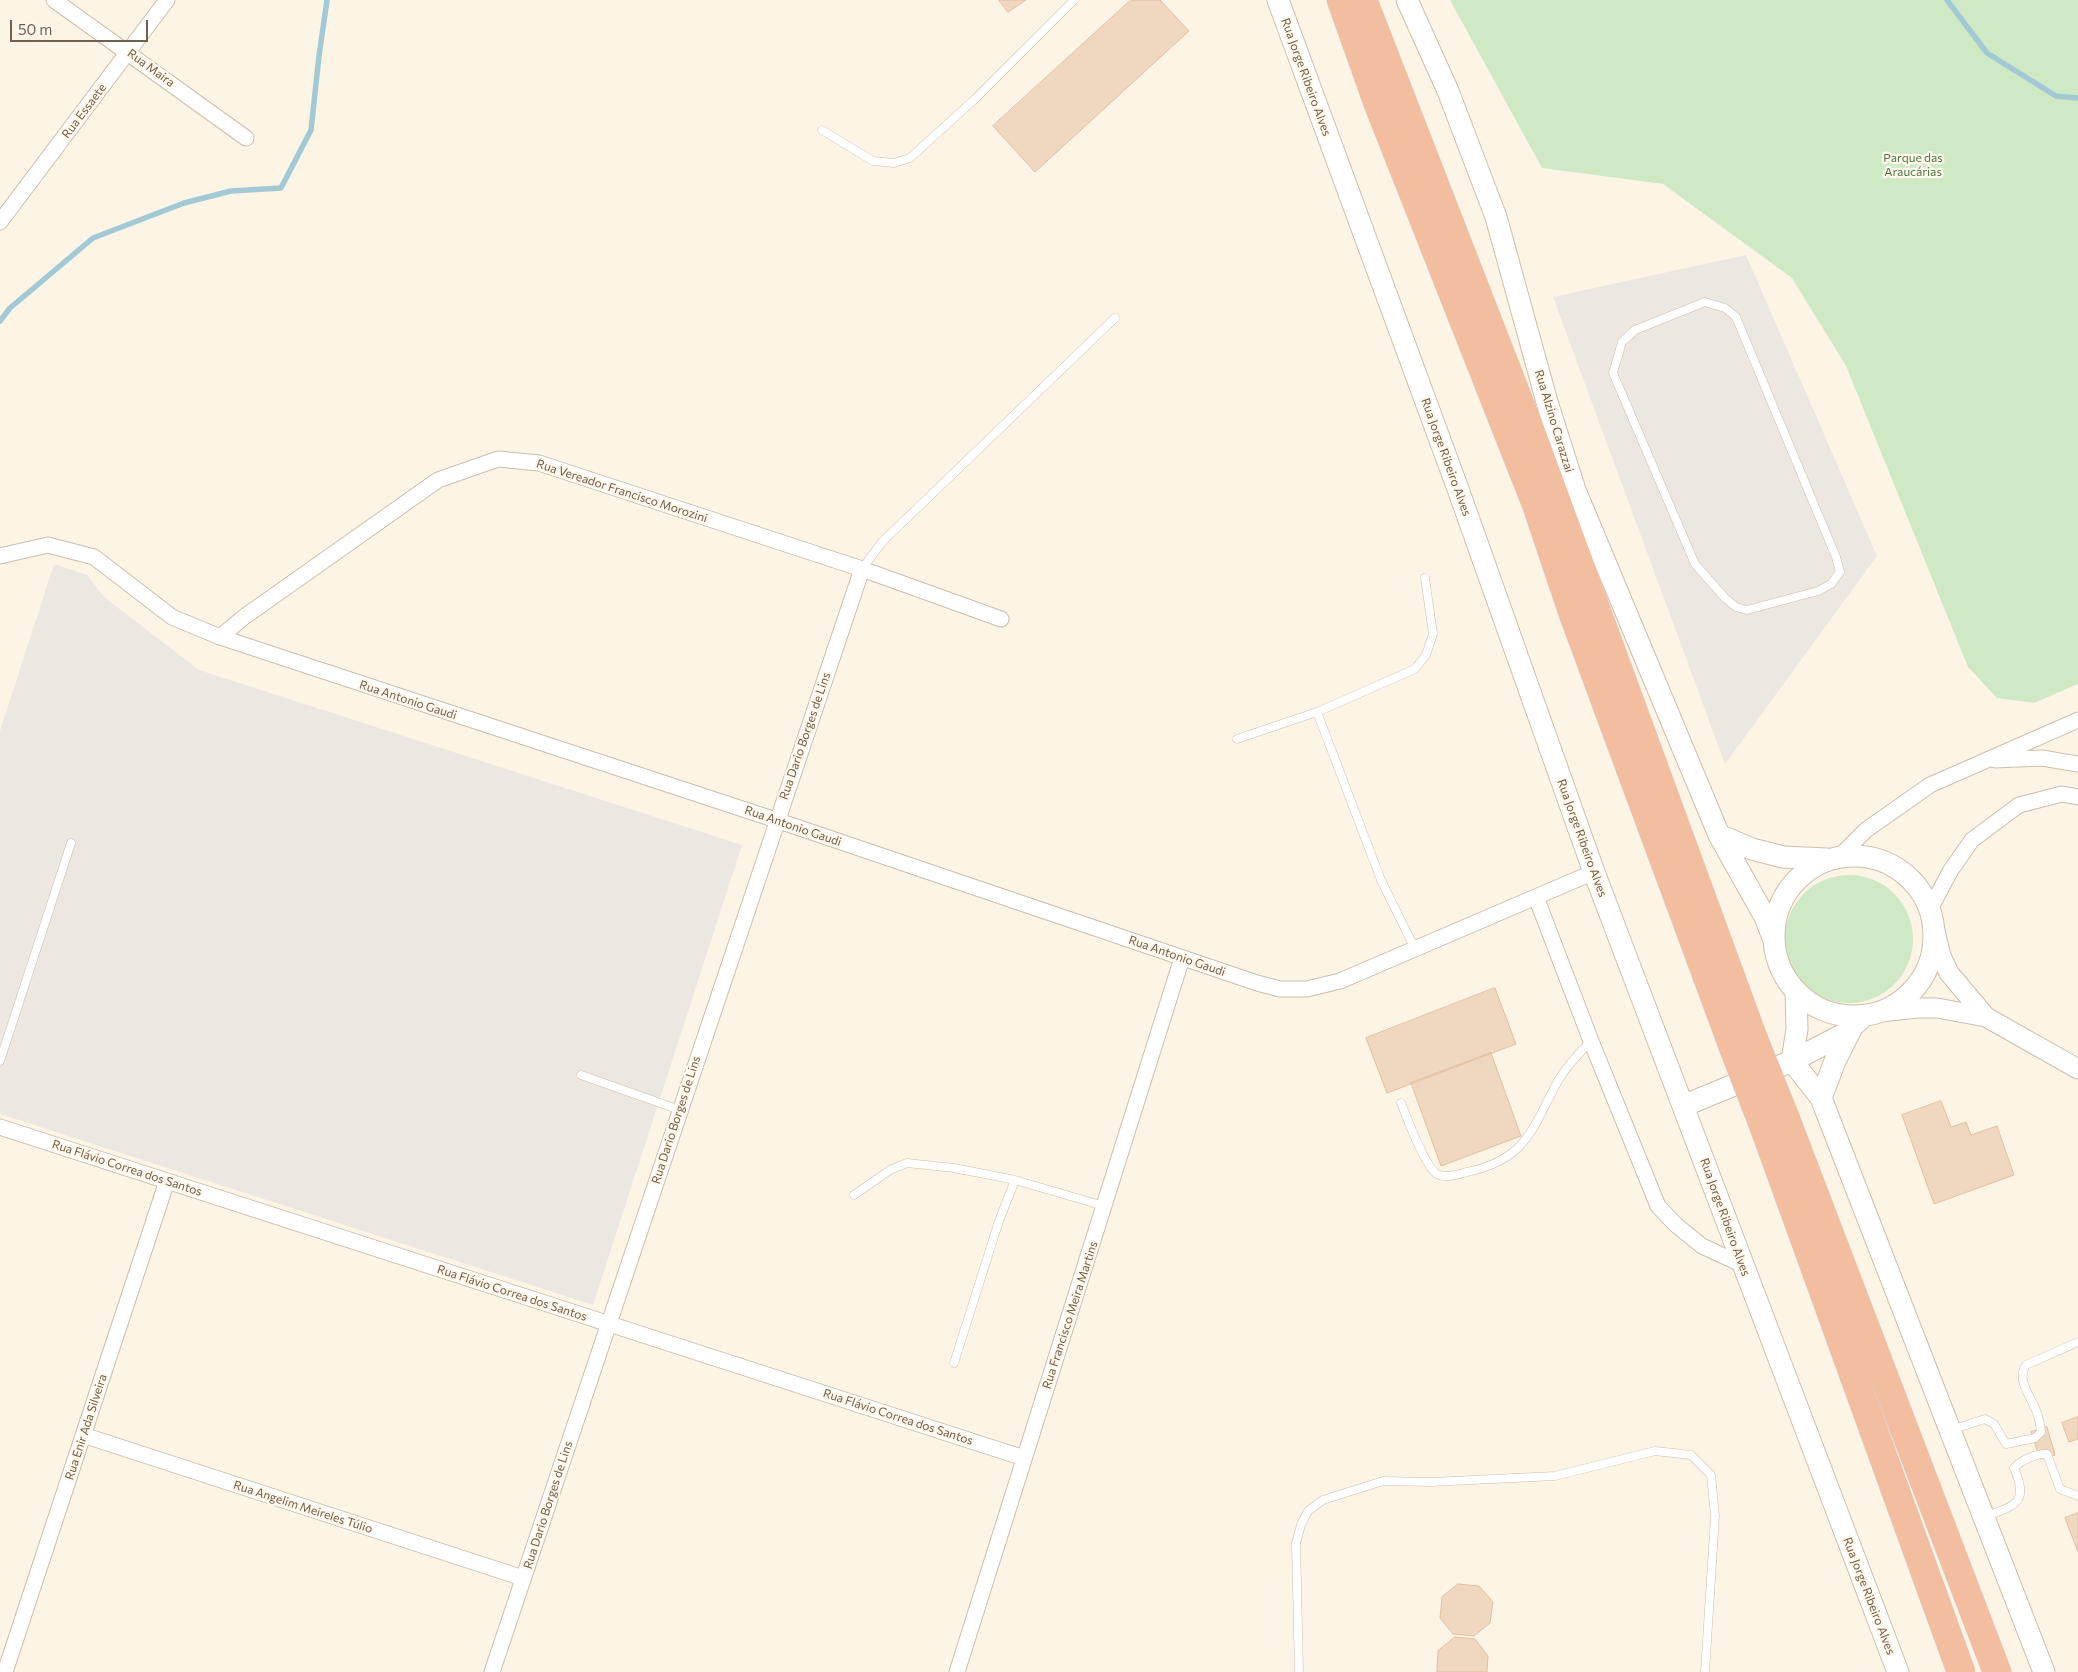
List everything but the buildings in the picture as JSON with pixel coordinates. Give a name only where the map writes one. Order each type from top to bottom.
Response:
[{"type":"highway","points":[[1341,0],[1378,104],[1536,504],[1573,614],[1743,1044],[1997,1672]]},
{"type":"highway","points":[[1363,0],[1533,437],[1743,1044]]},
{"type":"highway","points":[[1775,1123],[1961,1672]]},
{"type":"main road","name":"Rua Jorge Ribeiro Alves","points":[[1278,0],[1458,489],[1594,872],[1741,1264],[1898,1672]]},
{"type":"main road","name":"Rua Alzino Carazzai","points":[[1407,0],[1448,91],[1496,217],[1547,402],[1575,490],[1719,835],[1765,917],[1773,938]]},
{"type":"main road","points":[[1683,1106],[1792,1061],[1844,1034],[1866,1018],[1905,998],[1923,977],[1933,951],[1931,916],[1919,889],[1903,873],[1884,861],[1861,856],[1834,858],[1783,857],[1752,849],[1719,835]]},
{"type":"main road","points":[[1834,858],[1807,871],[1789,890],[1777,913],[1773,938],[1776,958],[1784,977],[1796,992],[1816,1008],[1839,1015],[1866,1018]]},
{"type":"main road","points":[[1796,992],[1798,1029],[1792,1061],[1821,1098],[2044,1672]]},
{"type":"main road","points":[[1821,1098],[1835,1061],[1866,1018]]},
{"type":"street","name":"Rua Maira","points":[[54,0],[246,138]]},
{"type":"street","name":"Rua Essaete","points":[[0,222],[167,0]]},
{"type":"street","name":"Rua Vereador Francisco Morozini","points":[[220,637],[244,617],[438,480],[498,459],[539,463],[862,569],[1001,619]]},
{"type":"street","name":"Rua Antonio Gaudi","points":[[0,556],[48,545],[94,557],[172,617],[220,637],[776,820],[1272,987],[1307,989],[1340,981],[1594,872]]},
{"type":"street","name":"Rua Dario Borges de Lins","points":[[492,1672],[776,820],[862,569]]},
{"type":"street","points":[[1834,858],[1866,830],[1930,785],[2078,720]]},
{"type":"street","points":[[1986,760],[2042,758],[2078,764]]},
{"type":"street","points":[[1986,1017],[1949,973],[1941,956],[1931,916],[1951,870],[1972,840],[2019,805],[2062,794],[2078,797]]},
{"type":"street","points":[[1536,897],[1591,1041],[1658,1206],[1676,1225],[1702,1246],[1741,1264]]},
{"type":"street","name":"Rua Francisco Meira Martins","points":[[957,1672],[1182,958]]},
{"type":"street","points":[[1866,1018],[1917,1008],[1937,1008],[1986,1017],[2078,1069]]},
{"type":"street","name":"Rua Flávio Correa dos Santos","points":[[0,1127],[1024,1458]]},
{"type":"street","name":"Rua Enir Ada Silveira","points":[[5,1672],[167,1181]]},
{"type":"street","name":"Rua Angelim Meireles Túlio","points":[[83,1435],[523,1578]]},
{"type":"lane","points":[[822,130],[873,161],[894,163],[910,158],[975,99],[1074,0]]},
{"type":"lane","points":[[1705,302],[1725,308],[1736,317],[1836,556],[1840,572],[1831,584],[1818,590],[1746,610],[1736,607],[1725,598],[1695,564],[1613,372],[1622,342],[1635,330],[1705,302]]},
{"type":"lane","points":[[862,569],[882,542],[1115,318]]},
{"type":"lane","points":[[1236,739],[1317,712],[1415,669],[1426,654],[1433,634],[1425,578]]},
{"type":"lane","points":[[1317,712],[1381,880],[1414,949]]},
{"type":"lane","points":[[0,1061],[71,843]]},
{"type":"lane","points":[[1401,1103],[1428,1164],[1438,1175],[1450,1176],[1485,1168],[1510,1156],[1524,1142],[1534,1130],[1569,1064],[1591,1041]]},
{"type":"lane","points":[[581,1075],[680,1110]]},
{"type":"lane","points":[[854,1195],[890,1170],[907,1163],[954,1168],[1015,1180],[1104,1206]]},
{"type":"lane","points":[[954,1363],[999,1221],[1015,1180]]},
{"type":"lane","points":[[1950,1430],[1985,1419],[1994,1424],[2006,1444],[2035,1438],[2041,1432],[2038,1416],[2022,1378],[2023,1370],[2026,1365],[2078,1342]]},
{"type":"lane","points":[[1299,1672],[1296,1543],[1301,1525],[1308,1511],[1323,1500],[1383,1481],[1431,1482],[1555,1476],[1655,1451],[1691,1455],[1711,1475],[1715,1516],[1705,1672]]},
{"type":"lane","points":[[1984,1516],[2007,1509],[2016,1503],[2022,1494],[2021,1483],[2014,1468],[2018,1464],[2041,1453],[2048,1454],[2060,1489],[2078,1496]]},
{"type":"shaded area","points":[[1746,255],[1877,556],[1725,764],[1553,297]]},
{"type":"shaded area","points":[[54,564],[87,575],[104,597],[199,670],[742,845],[593,1305],[0,1114],[0,731]]},
{"type":"green space","name":"Parque das Araucárias","points":[[1450,0],[2078,0],[2078,684],[2034,703],[1997,698],[1968,667],[1846,366],[1792,278],[1663,184],[1542,168]]},
{"type":"green space","points":[[1849,875],[1873,880],[1894,894],[1908,915],[1913,939],[1908,963],[1894,984],[1873,998],[1849,1003],[1825,998],[1804,984],[1790,963],[1785,939],[1790,915],[1804,894],[1825,880]]},
{"type":"waterway","points":[[0,321],[10,308],[93,238],[184,203],[231,191],[281,188],[311,130],[327,0]]},
{"type":"waterway","points":[[1947,0],[1987,53],[2056,96],[2078,98]]}]
